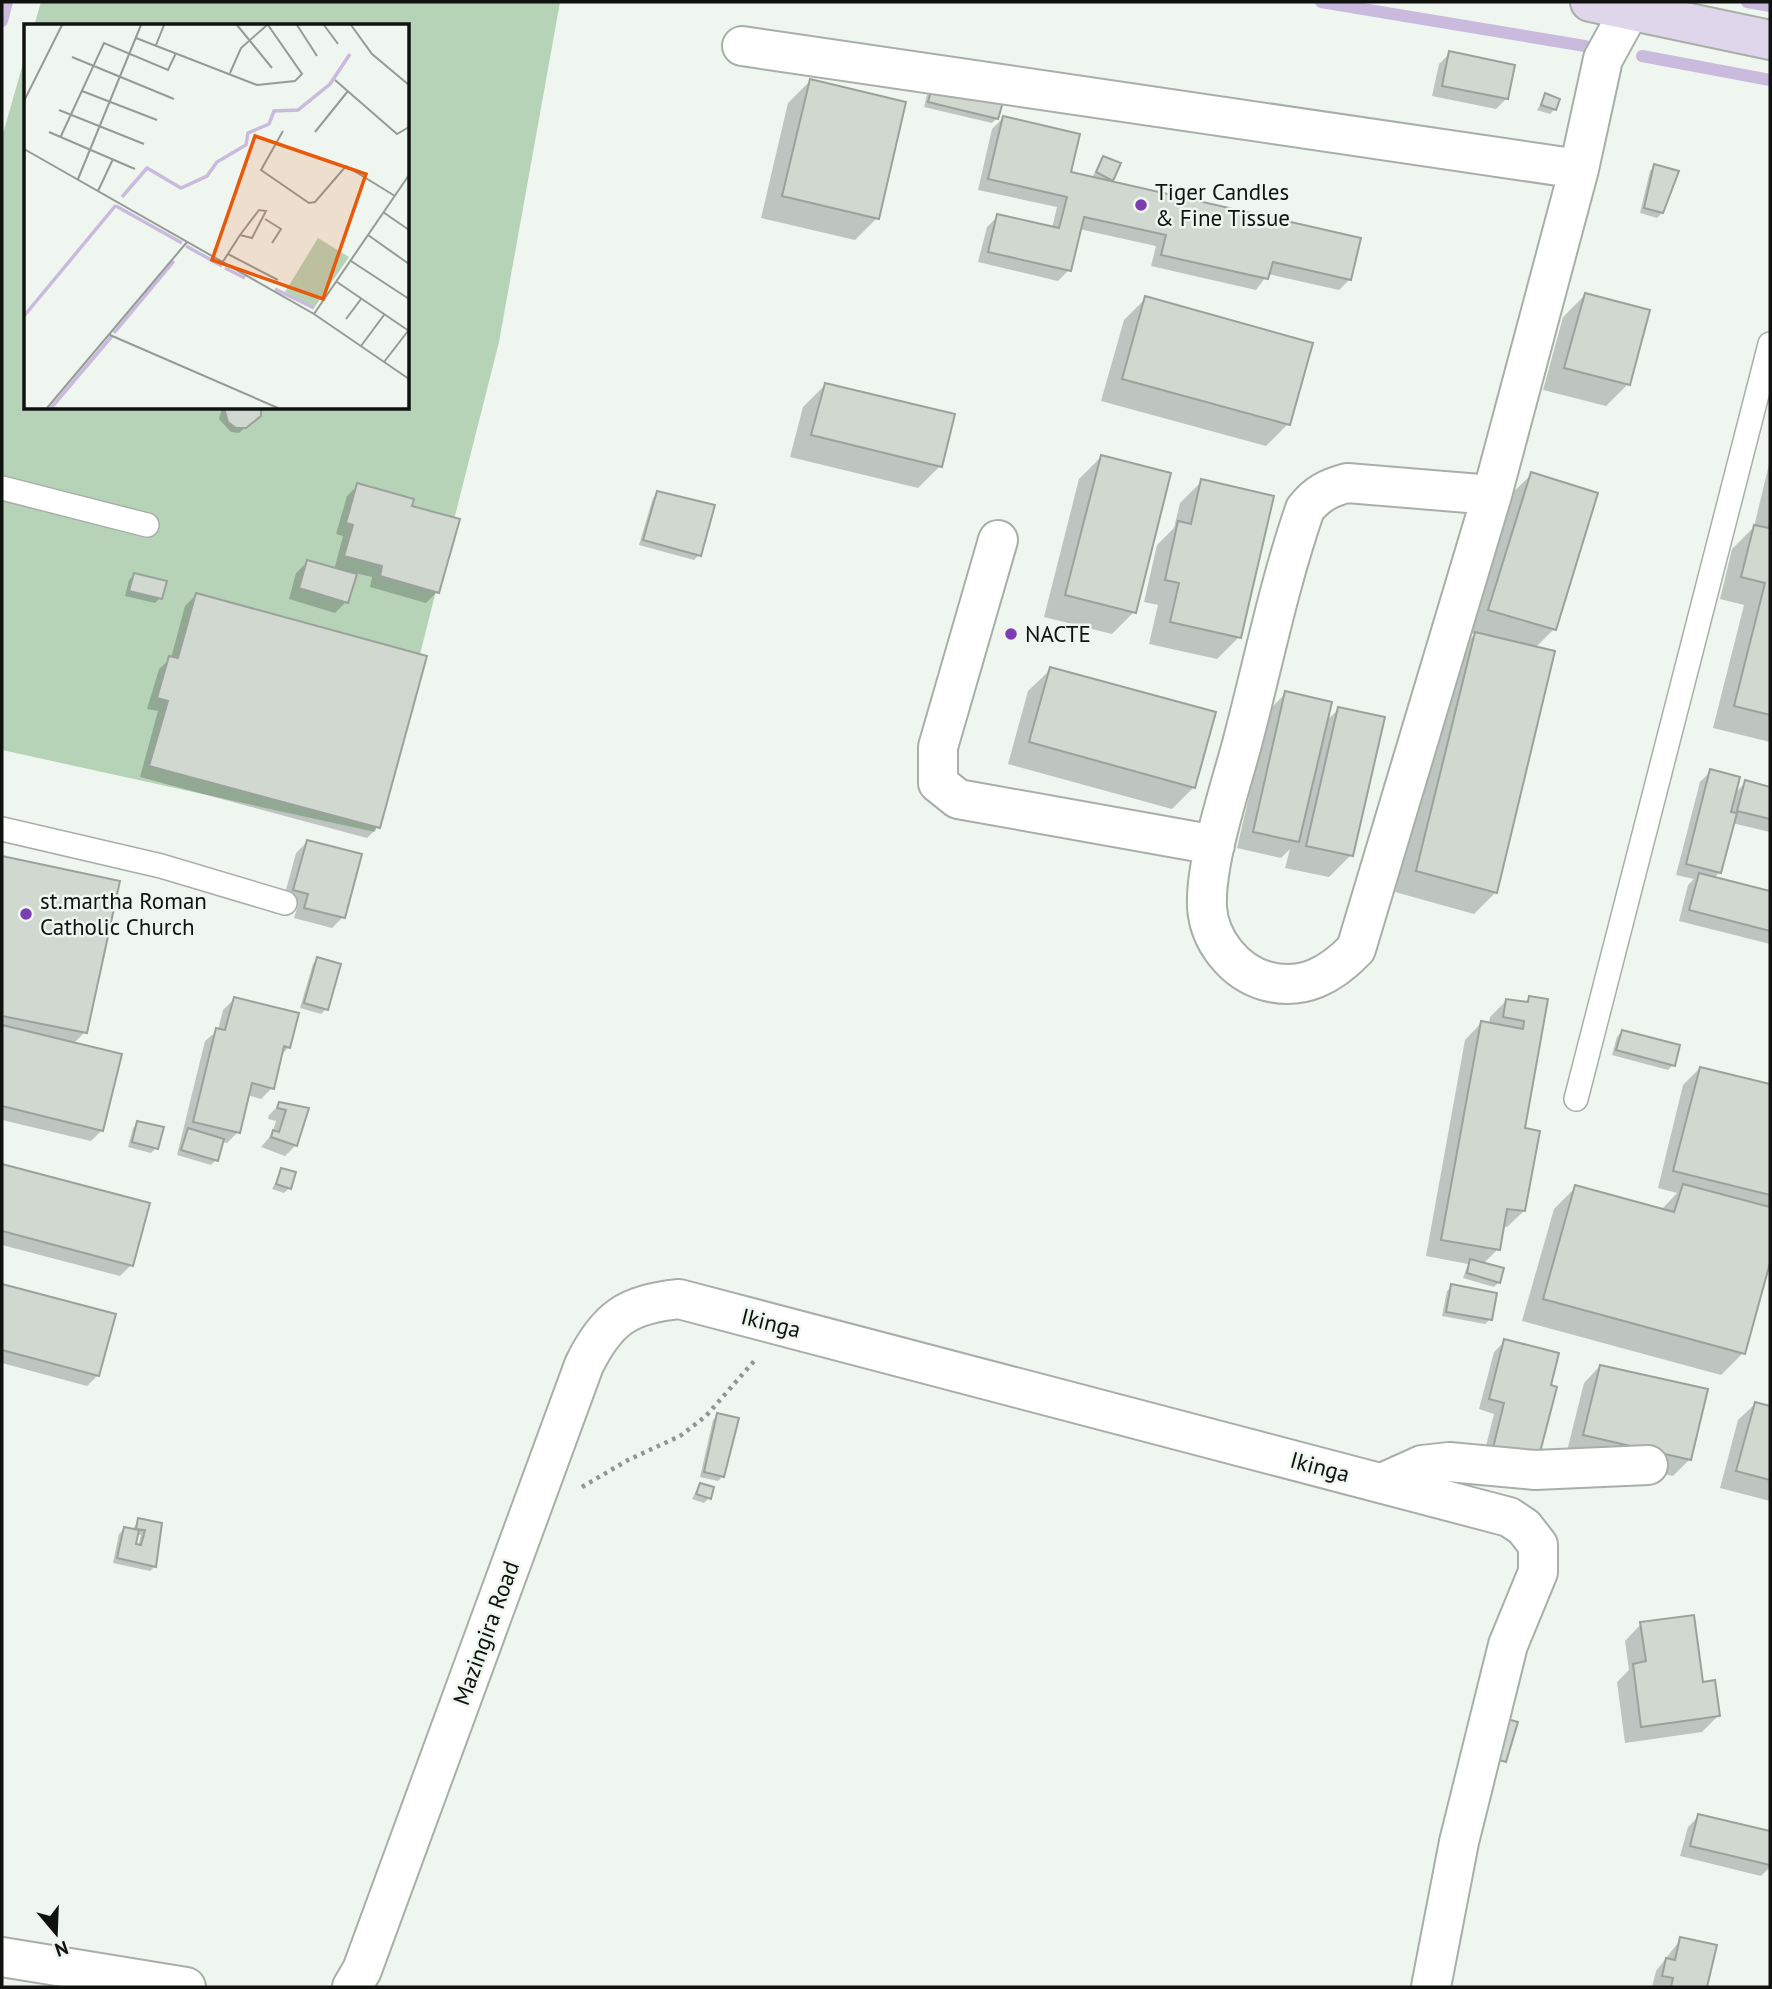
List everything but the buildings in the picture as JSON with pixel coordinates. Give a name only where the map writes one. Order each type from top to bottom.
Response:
[{"type":"street","points":[[1590,2],[1631,8],[1770,40]]},
{"type":"street","points":[[1492,495],[1346,483],[1330,487],[1316,496],[1305,509],[1215,845],[1207,906],[1212,931],[1224,953],[1243,970],[1265,981],[1291,984],[1316,980],[1338,967],[1356,949],[1492,495],[1579,169],[1603,59],[1631,8]]},
{"type":"street","points":[[742,46],[1579,169]]},
{"type":"street","points":[[998,540],[938,747],[939,783],[958,799],[1215,845]]},
{"type":"street","name":"Ikinga","points":[[648,1302],[679,1299],[1509,1517],[1524,1527],[1538,1545],[1538,1572],[1508,1645],[1462,1829],[1431,1987]]},
{"type":"street","name":"Mazingira Road","points":[[352,1987],[362,1970],[584,1365],[597,1337],[620,1315],[648,1302]]},
{"type":"street","points":[[1382,1483],[1422,1465],[1449,1462],[1535,1469],[1648,1465]]},
{"type":"street","points":[[2,1956],[186,1987]]},
{"type":"lane","points":[[1576,1099],[1770,344]]},
{"type":"lane","points":[[2,488],[148,526]]},
{"type":"lane","points":[[2,829],[161,866],[285,903]]},
{"type":"path","points":[[528,1518],[628,1460],[680,1436],[706,1416],[745,1368],[794,1329]]},
{"type":"green space","points":[[41,2],[560,2],[499,342],[375,832],[2,750],[2,137],[24,60],[24,410],[410,410],[410,24],[35,24]]},
{"type":"waterway","points":[[2,21],[7,2]]},
{"type":"waterway","points":[[1321,2],[1585,46]]},
{"type":"waterway","points":[[1747,2],[1770,6]]},
{"type":"waterway","points":[[1642,56],[1770,80]]},
{"type":"place","name":"Tiger Candles & Fine Tissue","points":[[1141,205]]},
{"type":"place","name":"NACTE","points":[[1011,634]]},
{"type":"place","name":"st.martha Roman Catholic Church","points":[[26,914]]}]
